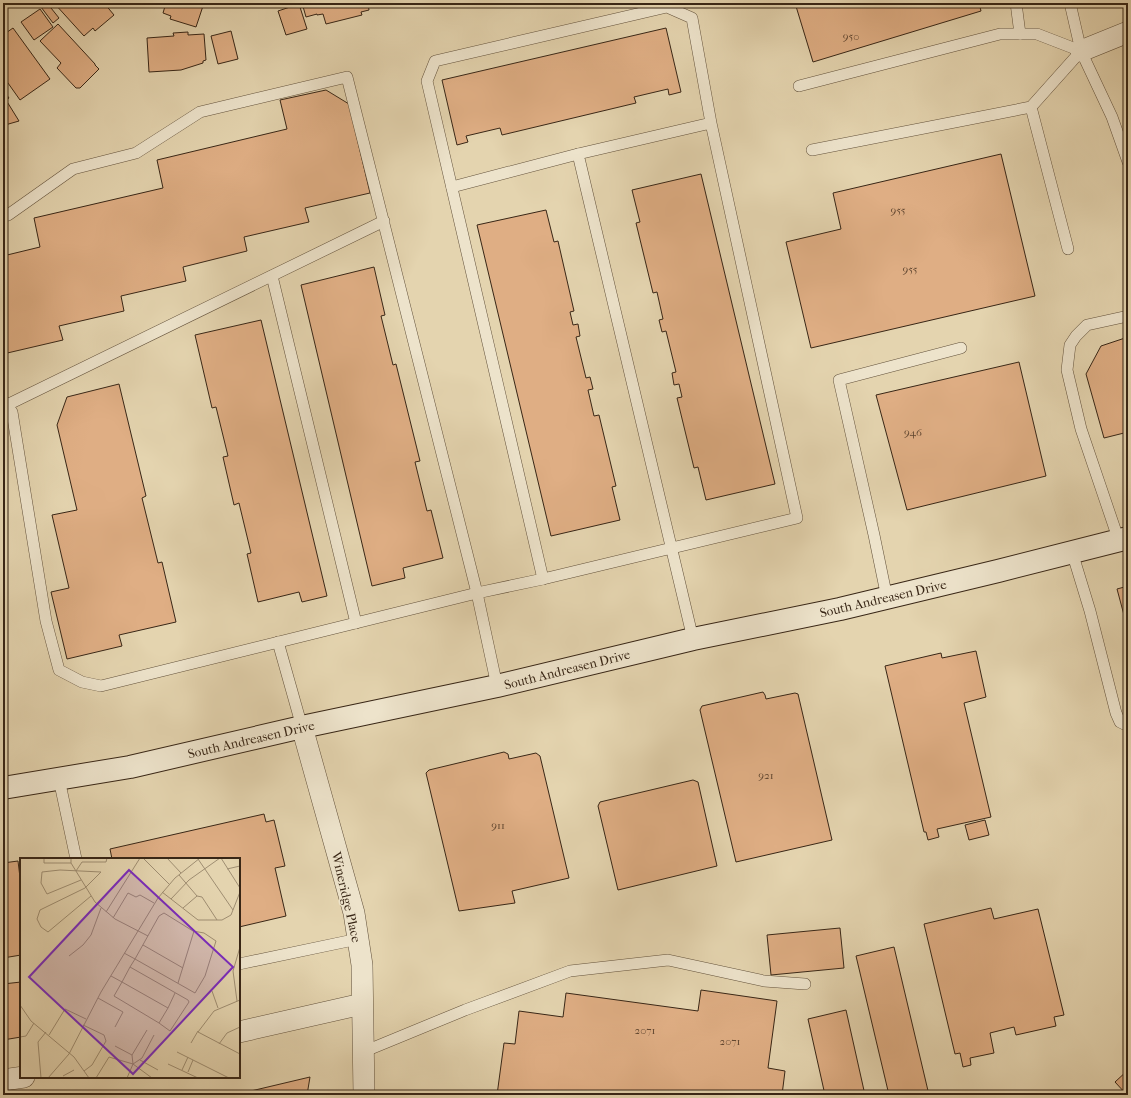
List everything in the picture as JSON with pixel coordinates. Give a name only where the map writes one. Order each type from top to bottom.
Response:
[{"type":"street","points":[[1081,51],[1128,32]]},
{"type":"street","name":"South Andreasen Drive","points":[[3,788],[130,767],[302,726],[497,686],[693,639],[840,609],[998,572],[1123,539]]},
{"type":"street","name":"Wineridge Place","points":[[302,726],[354,913],[362,964],[364,1095]]},
{"type":"street","points":[[240,1032],[362,1004]]},
{"type":"street","points":[[3,1080],[20,1078]]},
{"type":"lane","points":[[1016,3],[1020,34]]},
{"type":"lane","points":[[1070,3],[1081,51],[1112,118],[1128,162]]},
{"type":"lane","points":[[384,222],[5,402],[12,412],[46,621],[59,670],[82,682],[101,686],[477,593],[543,579],[797,518],[711,123],[692,18],[667,7],[435,61],[427,81],[543,579]]},
{"type":"lane","points":[[798,86],[1000,34],[1037,34],[1081,51]]},
{"type":"lane","points":[[812,150],[1031,107],[1081,51]]},
{"type":"lane","points":[[3,216],[8,215],[73,169],[136,153],[200,112],[347,77],[477,593],[497,686]]},
{"type":"lane","points":[[1031,107],[1068,248]]},
{"type":"lane","points":[[452,187],[578,154],[711,123]]},
{"type":"lane","points":[[578,154],[693,639]]},
{"type":"lane","points":[[272,276],[356,623]]},
{"type":"lane","points":[[1123,539],[1081,430],[1068,370],[1070,345],[1076,336],[1087,325],[1128,316]]},
{"type":"lane","points":[[887,598],[839,380],[961,348]]},
{"type":"lane","points":[[1072,552],[1090,611],[1116,713],[1120,722],[1128,726]]},
{"type":"lane","points":[[278,642],[302,726]]},
{"type":"lane","points":[[60,779],[76,858]]},
{"type":"lane","points":[[240,964],[358,939]]},
{"type":"lane","points":[[363,1052],[465,1010],[570,971],[668,960],[764,980],[805,984]]},
{"type":"building","points":[[38,3],[47,3],[59,18],[53,23]]},
{"type":"building","points":[[54,3],[104,3],[114,15],[95,31],[93,28],[84,36]]},
{"type":"building","points":[[166,3],[212,3],[203,6],[196,27],[170,19],[171,16],[163,13]]},
{"type":"building","points":[[302,3],[371,3],[368,4],[369,10],[361,12],[362,15],[326,24],[323,14],[306,17]]},
{"type":"building","points":[[403,3],[424,3],[424,5],[404,7]]},
{"type":"building","points":[[795,3],[979,3],[981,11],[813,62]]},
{"type":"building","points":[[299,4],[307,29],[286,35],[278,11]]},
{"type":"building","points":[[40,9],[53,27],[34,40],[21,22]]},
{"type":"building","points":[[58,24],[99,69],[80,88],[76,88],[57,68],[61,63],[40,41]]},
{"type":"building","points":[[13,28],[50,79],[20,100],[3,76],[3,35]]},
{"type":"building","points":[[666,28],[681,92],[669,95],[668,89],[634,97],[636,103],[502,135],[500,128],[466,136],[468,142],[457,145],[442,80]]},
{"type":"building","points":[[231,31],[238,59],[218,64],[211,36]]},
{"type":"building","points":[[188,32],[188,35],[204,34],[206,60],[203,61],[203,63],[181,70],[149,72],[147,38],[174,36],[173,33]]},
{"type":"building","points":[[3,90],[9,98],[6,100],[19,121],[5,125],[3,123]]},
{"type":"building","points":[[326,90],[349,104],[370,193],[305,208],[309,222],[244,237],[247,251],[183,267],[186,281],[121,296],[124,311],[59,326],[63,340],[3,354],[3,256],[40,247],[34,218],[163,188],[157,160],[287,129],[280,100]]},
{"type":"building","points":[[1001,154],[1035,296],[811,348],[786,242],[841,229],[833,193]]},
{"type":"building","points":[[701,174],[775,484],[706,500],[698,467],[694,468],[677,398],[682,397],[679,384],[674,385],[672,373],[676,372],[666,331],[662,332],[659,320],[663,319],[657,292],[653,293],[636,223],[640,222],[632,190]]},
{"type":"building","points":[[546,210],[554,242],[558,241],[574,311],[570,312],[573,325],[578,324],[580,336],[576,337],[586,378],[590,377],[593,389],[588,390],[594,416],[599,415],[616,486],[612,487],[620,520],[551,536],[477,225]]},
{"type":"building","points":[[374,267],[385,315],[381,316],[393,365],[396,364],[420,461],[415,462],[427,511],[431,510],[443,558],[403,568],[405,578],[372,586],[301,285]]},
{"type":"building","points":[[261,320],[327,596],[302,602],[299,592],[258,602],[247,554],[251,553],[239,503],[234,505],[223,457],[228,456],[216,407],[212,408],[195,335]]},
{"type":"building","points":[[1128,337],[1128,432],[1104,438],[1086,374],[1101,346]]},
{"type":"building","points":[[1019,362],[1046,476],[907,510],[876,395]]},
{"type":"building","points":[[119,384],[146,496],[142,498],[158,563],[162,562],[176,622],[119,635],[122,646],[67,659],[51,592],[69,588],[52,515],[77,510],[57,425],[67,397]]},
{"type":"building","points":[[1128,586],[1128,630],[1117,589]]},
{"type":"building","points":[[976,651],[986,697],[964,703],[991,817],[937,829],[939,837],[928,840],[926,832],[924,832],[885,666],[941,653],[942,658]]},
{"type":"building","points":[[763,692],[766,699],[795,693],[798,694],[832,840],[736,862],[700,710],[702,706]]},
{"type":"building","points":[[504,752],[508,754],[509,759],[536,753],[540,756],[569,878],[512,891],[515,903],[459,911],[426,773],[429,770]]},
{"type":"building","points":[[693,780],[698,782],[717,866],[618,890],[598,806],[600,802]]},
{"type":"building","points":[[264,814],[266,822],[274,820],[285,866],[275,868],[286,916],[240,927],[240,858],[112,858],[110,849]]},
{"type":"building","points":[[985,820],[989,835],[969,840],[965,825]]},
{"type":"building","points":[[18,861],[20,878],[20,955],[3,958],[3,863]]},
{"type":"building","points":[[991,908],[994,919],[1038,909],[1064,1015],[1054,1017],[1056,1026],[1016,1035],[1014,1027],[990,1033],[994,1053],[970,1058],[971,1065],[963,1067],[960,1053],[955,1054],[924,924]]},
{"type":"building","points":[[840,928],[844,968],[771,975],[767,935]]},
{"type":"building","points":[[894,947],[929,1095],[889,1095],[856,956]]},
{"type":"building","points":[[20,982],[20,1037],[3,1040],[3,984]]},
{"type":"building","points":[[701,990],[777,1001],[768,1068],[785,1071],[782,1095],[497,1095],[504,1043],[515,1044],[519,1011],[563,1017],[566,993],[698,1011]]},
{"type":"building","points":[[846,1010],[865,1095],[825,1095],[808,1019]]},
{"type":"building","points":[[1128,1070],[1128,1095],[1127,1095],[1115,1082]]},
{"type":"building","points":[[310,1077],[307,1095],[234,1095]]}]
